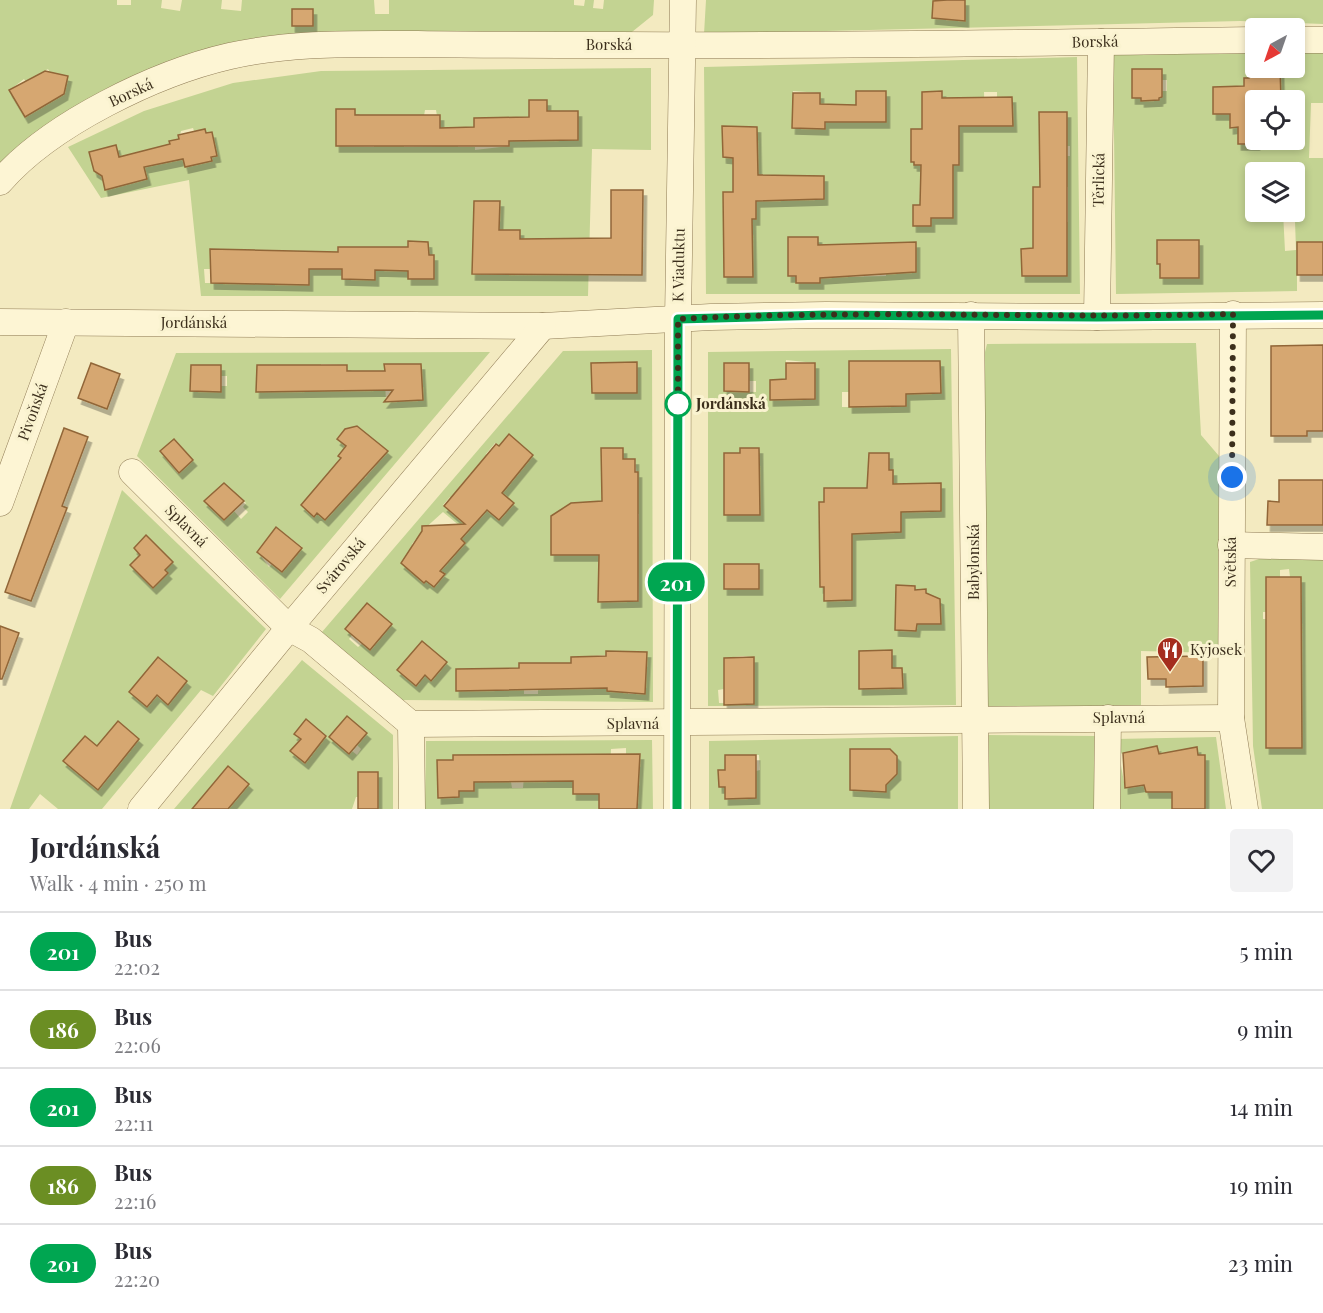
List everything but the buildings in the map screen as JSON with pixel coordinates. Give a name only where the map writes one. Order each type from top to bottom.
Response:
[{"type":"street","name":"K Viaduktu","points":[[677,809],[678,319],[683,0]]},
{"type":"street","name":"Borská","points":[[0,182],[15,165],[40,145],[99,107],[161,79],[229,56],[312,44],[682,46],[1245,40]]},
{"type":"street","points":[[1305,40],[1323,40]]},
{"type":"street","name":"Těrlická","points":[[1097,317],[1101,42]]},
{"type":"street","name":"Světská","points":[[1233,314],[1232,718],[1245,809]]},
{"type":"street","name":"Jordánská","points":[[0,322],[543,326],[826,315],[1097,317],[1323,315]]},
{"type":"street","name":"Babylonská","points":[[971,315],[976,809]]},
{"type":"street","name":"Pivoňská","points":[[0,503],[66,322]]},
{"type":"street","name":"Svárovská","points":[[141,809],[289,628],[543,326]]},
{"type":"street","name":"Splavná","points":[[132,472],[289,628],[311,640],[411,724],[676,724],[1232,718]]},
{"type":"street","points":[[1231,545],[1323,547]]},
{"type":"street","points":[[1107,809],[1108,718]]},
{"type":"street","points":[[411,724],[412,809]]},
{"type":"green space","points":[[0,0],[117,0],[117,5],[131,5],[131,0],[162,0],[161,8],[180,11],[182,0],[222,0],[221,9],[241,11],[242,0],[374,0],[375,14],[389,14],[389,0],[574,0],[574,5],[584,6],[585,0],[594,0],[593,8],[603,9],[604,0],[654,0],[653,15],[627,36],[407,33],[131,78],[56,118],[0,163]],"holes":[[[48,69],[53,78],[63,75],[67,82],[10,90],[24,79],[26,82]]]},
{"type":"green space","points":[[706,0],[1323,0],[1323,24],[1305,23],[1305,18],[1245,18],[1245,21],[704,34]]},
{"type":"green space","points":[[1305,48],[1323,49],[1323,103],[1311,103],[1309,158],[1323,158],[1323,242],[1297,275],[1297,291],[1116,294],[1113,55],[1245,52],[1245,78],[1242,93],[1232,113],[1230,127],[1238,127],[1238,144],[1245,144],[1245,150],[1305,150],[1305,90],[1281,90],[1280,78],[1305,78]],"holes":[[[1132,69],[1162,69],[1162,80],[1167,80],[1167,91],[1162,91],[1162,97],[1158,100],[1141,101],[1141,98],[1132,98]],[[1157,240],[1199,240],[1157,264]]]},
{"type":"green space","points":[[1077,57],[1080,294],[706,294],[704,67]],"holes":[[[793,91],[820,93],[820,116],[826,116],[825,128],[792,128]],[[856,91],[886,91],[886,122],[850,122],[850,105],[856,105]],[[942,91],[942,98],[952,98],[952,103],[958,103],[959,165],[914,165],[914,129],[930,129],[922,119],[922,92]],[[984,92],[997,92],[997,97],[1012,97],[1012,126],[985,126]],[[1039,112],[1067,112],[1067,146],[1070,146],[1070,156],[1040,156]],[[722,126],[757,127],[757,174],[733,175],[733,158],[723,157]],[[772,176],[824,176],[824,199],[772,201]],[[1034,187],[1068,187],[1068,222],[1033,222]],[[756,191],[756,219],[749,219],[753,277],[724,277],[723,192]],[[952,192],[952,218],[931,218],[931,226],[913,226],[913,205],[920,205]],[[788,237],[817,237],[820,283],[797,283],[796,277],[788,276]],[[886,243],[886,276],[845,277],[844,244]],[[1067,248],[1067,275],[1022,276],[1021,249]]]},
{"type":"green space","points":[[651,68],[651,150],[592,149],[588,296],[201,296],[189,180],[101,198],[68,147],[144,111],[233,83],[321,71]],"holes":[[[336,109],[355,109],[355,116],[374,116],[374,147],[336,146]],[[425,110],[436,110],[437,116],[440,116],[440,146],[404,147],[404,116],[424,116]],[[547,111],[578,111],[578,140],[535,141]],[[507,117],[509,146],[475,150],[475,147],[458,147],[458,128],[474,129],[475,118]],[[193,128],[194,131],[205,130],[217,156],[211,157],[211,161],[185,167],[183,159],[173,160],[169,141],[179,139],[181,131]],[[116,145],[119,157],[147,179],[106,190],[102,176],[94,171],[89,152]],[[474,201],[499,202],[499,231],[520,230],[520,266],[509,275],[472,274]],[[582,238],[582,275],[539,275],[540,239]],[[338,247],[386,247],[375,270],[375,280],[343,279],[342,269],[337,269]],[[210,249],[248,249],[248,283],[205,283],[204,269],[210,269]]]},
{"type":"green space","points":[[1196,343],[1201,435],[1219,456],[1218,653],[1141,651],[1141,710],[989,713],[981,706],[981,368],[987,344]]},
{"type":"green space","points":[[951,349],[956,705],[708,706],[708,352]],"holes":[[[786,360],[815,363],[815,398],[786,384]],[[849,362],[878,362],[878,407],[842,407],[842,392],[849,392]],[[749,363],[749,381],[756,381],[756,392],[725,391],[725,364]],[[740,448],[758,448],[724,485],[724,453],[740,453]],[[870,453],[889,453],[889,470],[893,470],[893,476],[869,476]],[[940,484],[941,511],[911,512]],[[867,485],[879,485],[901,519],[901,532],[868,533]],[[724,486],[760,486],[760,515],[724,515]],[[824,488],[852,558],[852,600],[825,601]],[[724,564],[758,564],[759,589],[724,589]],[[896,586],[914,586],[915,590],[925,590],[926,597],[939,599],[941,624],[917,624],[916,631],[895,630]],[[892,650],[892,668],[902,668],[903,688],[860,689],[859,651]],[[754,657],[754,704],[719,703],[718,690],[724,689],[724,658]]]},
{"type":"green space","points":[[652,350],[653,702],[400,700],[322,632],[563,351]],"holes":[[[592,363],[637,393],[592,393]],[[509,434],[533,455],[502,493],[514,503],[499,520],[460,486],[471,473],[475,476],[490,458],[486,454],[495,443],[499,446]],[[623,459],[635,459],[638,483],[602,483]],[[450,497],[477,520],[471,529],[443,505]],[[577,502],[578,555],[551,555],[551,516],[571,503]],[[443,512],[467,532],[461,539],[465,543],[437,568],[445,574],[434,587],[401,563],[412,549],[412,544],[416,539],[420,539],[422,531]],[[614,513],[639,514],[638,545],[602,545]],[[631,572],[638,572],[639,601],[599,602]],[[367,603],[391,624],[370,650],[363,643],[358,647],[349,639],[352,635],[345,628]],[[421,643],[436,674],[431,680],[425,675],[416,686]],[[647,653],[644,694],[628,694],[627,686],[608,691],[607,688],[577,688],[571,673],[571,657]],[[519,663],[557,663],[557,684],[538,688],[538,694],[524,694],[524,689],[519,688]],[[499,668],[499,689],[456,669]]]},
{"type":"green space","points":[[490,352],[280,599],[137,456],[176,353]],"holes":[[[321,364],[347,365],[347,371],[371,371],[321,390]],[[384,364],[421,364],[423,400],[386,401]],[[191,365],[220,365],[221,376],[227,376],[227,386],[221,386],[221,391],[191,391]],[[257,365],[289,365],[290,391],[257,392]],[[355,427],[388,451],[365,478],[338,456],[346,446],[337,438],[345,429]],[[175,439],[193,460],[178,473],[160,452]],[[337,478],[351,491],[345,499],[314,516]],[[224,483],[246,503],[243,507],[248,512],[241,519],[234,511],[224,520],[204,501]],[[276,527],[302,547],[282,572],[272,564],[269,567],[257,551]]]},
{"type":"green space","points":[[122,490],[266,629],[213,696],[201,690],[102,809],[58,809],[40,794],[29,809],[10,809]],"holes":[[[146,535],[168,573],[153,588],[140,555],[134,548]],[[159,657],[187,681],[168,705],[152,692],[151,702],[147,707],[129,692]],[[118,721],[139,739],[98,789],[63,761],[85,736],[97,746]]]},
{"type":"green space","points":[[1262,558],[1323,559],[1323,809],[1262,809],[1253,746],[1250,562]],"holes":[[[1289,569],[1290,577],[1301,577],[1302,632],[1296,633],[1301,748],[1267,748],[1266,619],[1263,619],[1263,612],[1266,612],[1280,577],[1280,570]]]},
{"type":"green space","points":[[302,660],[393,735],[393,809],[378,809],[375,797],[356,797],[352,809],[207,809],[198,801],[192,809],[174,809]],"holes":[[[347,716],[367,733],[357,745],[361,749],[357,755],[352,751],[349,754]],[[228,766],[249,784],[231,804],[210,787]]]},
{"type":"green space","points":[[987,735],[1095,736],[1095,809],[987,809]]},
{"type":"green space","points":[[958,736],[958,809],[709,809],[709,741]],"holes":[[[850,749],[891,749],[897,756],[897,774],[891,780],[886,780],[886,792],[850,790]],[[726,755],[759,755],[760,770],[756,771],[756,798],[726,799],[725,787],[719,786],[718,770],[725,770]]]},
{"type":"green space","points":[[1216,737],[1226,809],[1205,809],[1197,747],[1159,755],[1157,746],[1119,754],[1125,788],[1144,785],[1146,791],[1172,792],[1172,809],[1117,809],[1116,739]]},
{"type":"green space","points":[[652,740],[653,809],[637,809],[640,754],[626,754],[626,748],[611,749],[610,775],[599,809],[425,809],[426,741]],"holes":[[[526,754],[523,788],[512,788],[511,782],[489,782],[488,761],[499,761],[500,755]],[[557,754],[584,754],[584,794],[573,794],[573,781],[557,781]]]},
{"type":"bus line","name":"201","points":[[677,809],[678,319],[826,315],[1097,317],[1323,315]]},
{"type":"place","name":"Jordánská","points":[[678,404]]},
{"type":"place","name":"Kyjosek","points":[[1170,673]]},
{"type":"route","points":[[678,404],[678,413],[679,347],[678,319],[826,315],[1097,317],[1233,314],[1232,477]]}]
